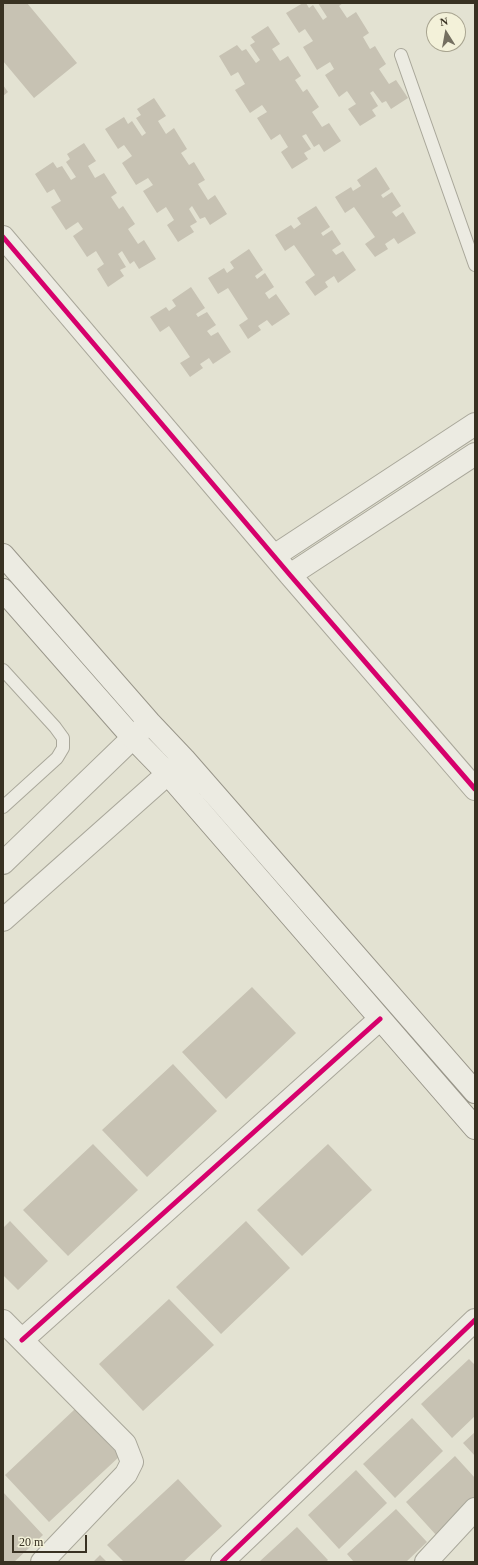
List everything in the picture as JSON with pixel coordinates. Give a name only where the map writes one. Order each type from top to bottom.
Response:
[{"type":"street","points":[[3,237],[290,575],[475,788]]},
{"type":"street","points":[[274,556],[475,424]]},
{"type":"street","points":[[290,575],[475,454]]},
{"type":"street","points":[[3,555],[149,722],[184,759],[475,1092]]},
{"type":"street","points":[[6,599],[133,738],[168,774],[475,1128]]},
{"type":"street","points":[[4,859],[149,722]]},
{"type":"street","points":[[3,920],[184,759]]},
{"type":"street","points":[[22,1340],[380,1019]]},
{"type":"street","points":[[222,1562],[475,1320]]},
{"type":"street","points":[[3,1321],[125,1444],[132,1462],[126,1474],[42,1562]]},
{"type":"street","points":[[426,1562],[475,1509]]},
{"type":"lane","points":[[401,55],[475,265]]},
{"type":"lane","points":[[3,670],[55,727],[63,738],[63,748],[58,758],[3,807]]},
{"type":"building","points":[[3,3],[27,3],[77,63],[34,98],[3,61]]},
{"type":"building","points":[[303,3],[306,3],[309,8],[313,5],[323,20],[327,17],[318,3],[343,3],[339,6],[347,18],[356,12],[369,33],[363,37],[370,49],[375,46],[386,64],[379,69],[389,84],[396,80],[408,98],[391,109],[386,101],[382,103],[373,91],[370,93],[378,106],[372,110],[376,116],[360,126],[348,109],[356,104],[347,91],[339,97],[325,75],[334,69],[330,62],[317,70],[303,47],[313,41],[305,29],[299,33],[286,13]]},
{"type":"building","points":[[268,26],[280,44],[272,49],[280,61],[288,56],[301,76],[295,80],[303,92],[307,89],[319,107],[312,112],[322,127],[329,123],[341,141],[324,152],[319,144],[314,147],[306,134],[302,136],[311,149],[304,153],[308,159],[292,169],[281,152],[288,147],[280,134],[271,140],[257,118],[267,112],[262,105],[250,113],[235,90],[245,84],[238,72],[231,76],[219,56],[237,45],[242,51],[246,49],[256,63],[260,60],[250,45],[255,42],[251,37]]},
{"type":"building","points":[[3,85],[8,92],[3,96]]},
{"type":"building","points":[[154,98],[166,116],[158,121],[166,134],[174,128],[187,149],[181,153],[189,165],[194,162],[205,180],[198,184],[208,200],[215,195],[227,214],[210,225],[205,217],[200,219],[192,206],[189,209],[197,222],[190,226],[194,232],[178,242],[167,225],[174,220],[166,207],[157,213],[143,191],[153,185],[148,178],[136,185],[122,163],[132,156],[124,145],[118,149],[105,129],[124,117],[128,124],[132,121],[142,136],[146,133],[136,118],[141,115],[137,109]]},
{"type":"building","points":[[84,143],[96,161],[88,166],[95,178],[104,173],[117,193],[111,197],[119,209],[123,206],[135,224],[128,229],[138,244],[144,240],[156,259],[139,269],[134,261],[130,264],[122,251],[118,254],[126,267],[120,270],[124,276],[108,287],[97,269],[104,264],[96,251],[87,257],[73,236],[83,229],[78,222],[66,230],[51,207],[61,201],[54,189],[47,193],[35,174],[53,162],[57,168],[62,166],[71,180],[76,177],[66,162],[70,159],[67,154]]},
{"type":"building","points":[[376,167],[390,189],[381,195],[383,198],[392,192],[401,206],[392,212],[396,217],[403,212],[416,233],[398,244],[394,238],[385,244],[388,249],[375,257],[365,244],[375,237],[354,207],[345,213],[335,197],[351,187],[353,191],[361,186],[357,180]]},
{"type":"building","points":[[316,206],[330,227],[321,233],[323,236],[332,230],[341,244],[332,250],[336,255],[343,251],[356,270],[338,283],[334,276],[325,282],[328,287],[315,296],[305,282],[315,275],[294,245],[285,251],[275,235],[291,225],[294,229],[301,224],[297,218]]},
{"type":"building","points":[[249,249],[263,270],[255,276],[257,279],[265,273],[274,287],[265,293],[269,299],[276,294],[290,314],[272,326],[267,320],[258,326],[261,330],[248,339],[239,325],[248,319],[228,288],[218,294],[208,278],[224,268],[227,273],[234,268],[230,262]]},
{"type":"building","points":[[191,287],[205,308],[196,314],[198,317],[207,312],[216,325],[207,331],[211,336],[218,332],[231,352],[213,364],[209,358],[200,364],[203,368],[190,377],[180,363],[190,357],[169,326],[160,332],[150,317],[166,307],[169,311],[176,306],[172,300]]},
{"type":"building","points":[[252,987],[296,1033],[226,1099],[182,1052]]},
{"type":"building","points":[[173,1064],[217,1111],[147,1177],[102,1130]]},
{"type":"building","points":[[93,1144],[138,1190],[68,1256],[23,1210]]},
{"type":"building","points":[[328,1144],[372,1190],[302,1256],[257,1210]]},
{"type":"building","points":[[10,1221],[48,1261],[18,1290],[3,1275],[3,1228]]},
{"type":"building","points":[[246,1221],[290,1268],[221,1334],[176,1287]]},
{"type":"building","points":[[169,1299],[214,1345],[143,1411],[99,1364]]},
{"type":"building","points":[[469,1359],[475,1365],[475,1416],[452,1438],[421,1404]]},
{"type":"building","points":[[75,1409],[120,1456],[49,1522],[5,1475]]},
{"type":"building","points":[[412,1418],[443,1451],[395,1498],[363,1464]]},
{"type":"building","points":[[475,1432],[475,1456],[463,1443]]},
{"type":"building","points":[[455,1456],[475,1478],[475,1500],[437,1536],[406,1502]]},
{"type":"building","points":[[356,1470],[387,1503],[339,1549],[308,1515]]},
{"type":"building","points":[[178,1479],[222,1526],[183,1562],[124,1562],[107,1545]]},
{"type":"building","points":[[3,1492],[43,1535],[14,1562],[3,1562]]},
{"type":"building","points":[[396,1509],[427,1542],[406,1562],[354,1562],[347,1554]]},
{"type":"building","points":[[297,1527],[328,1560],[326,1562],[259,1562]]},
{"type":"building","points":[[100,1555],[107,1562],[93,1562]]},
{"type":"cycle path","points":[[3,237],[290,575],[475,789]]},
{"type":"cycle path","points":[[22,1340],[380,1019]]},
{"type":"cycle path","points":[[222,1562],[475,1320]]}]
